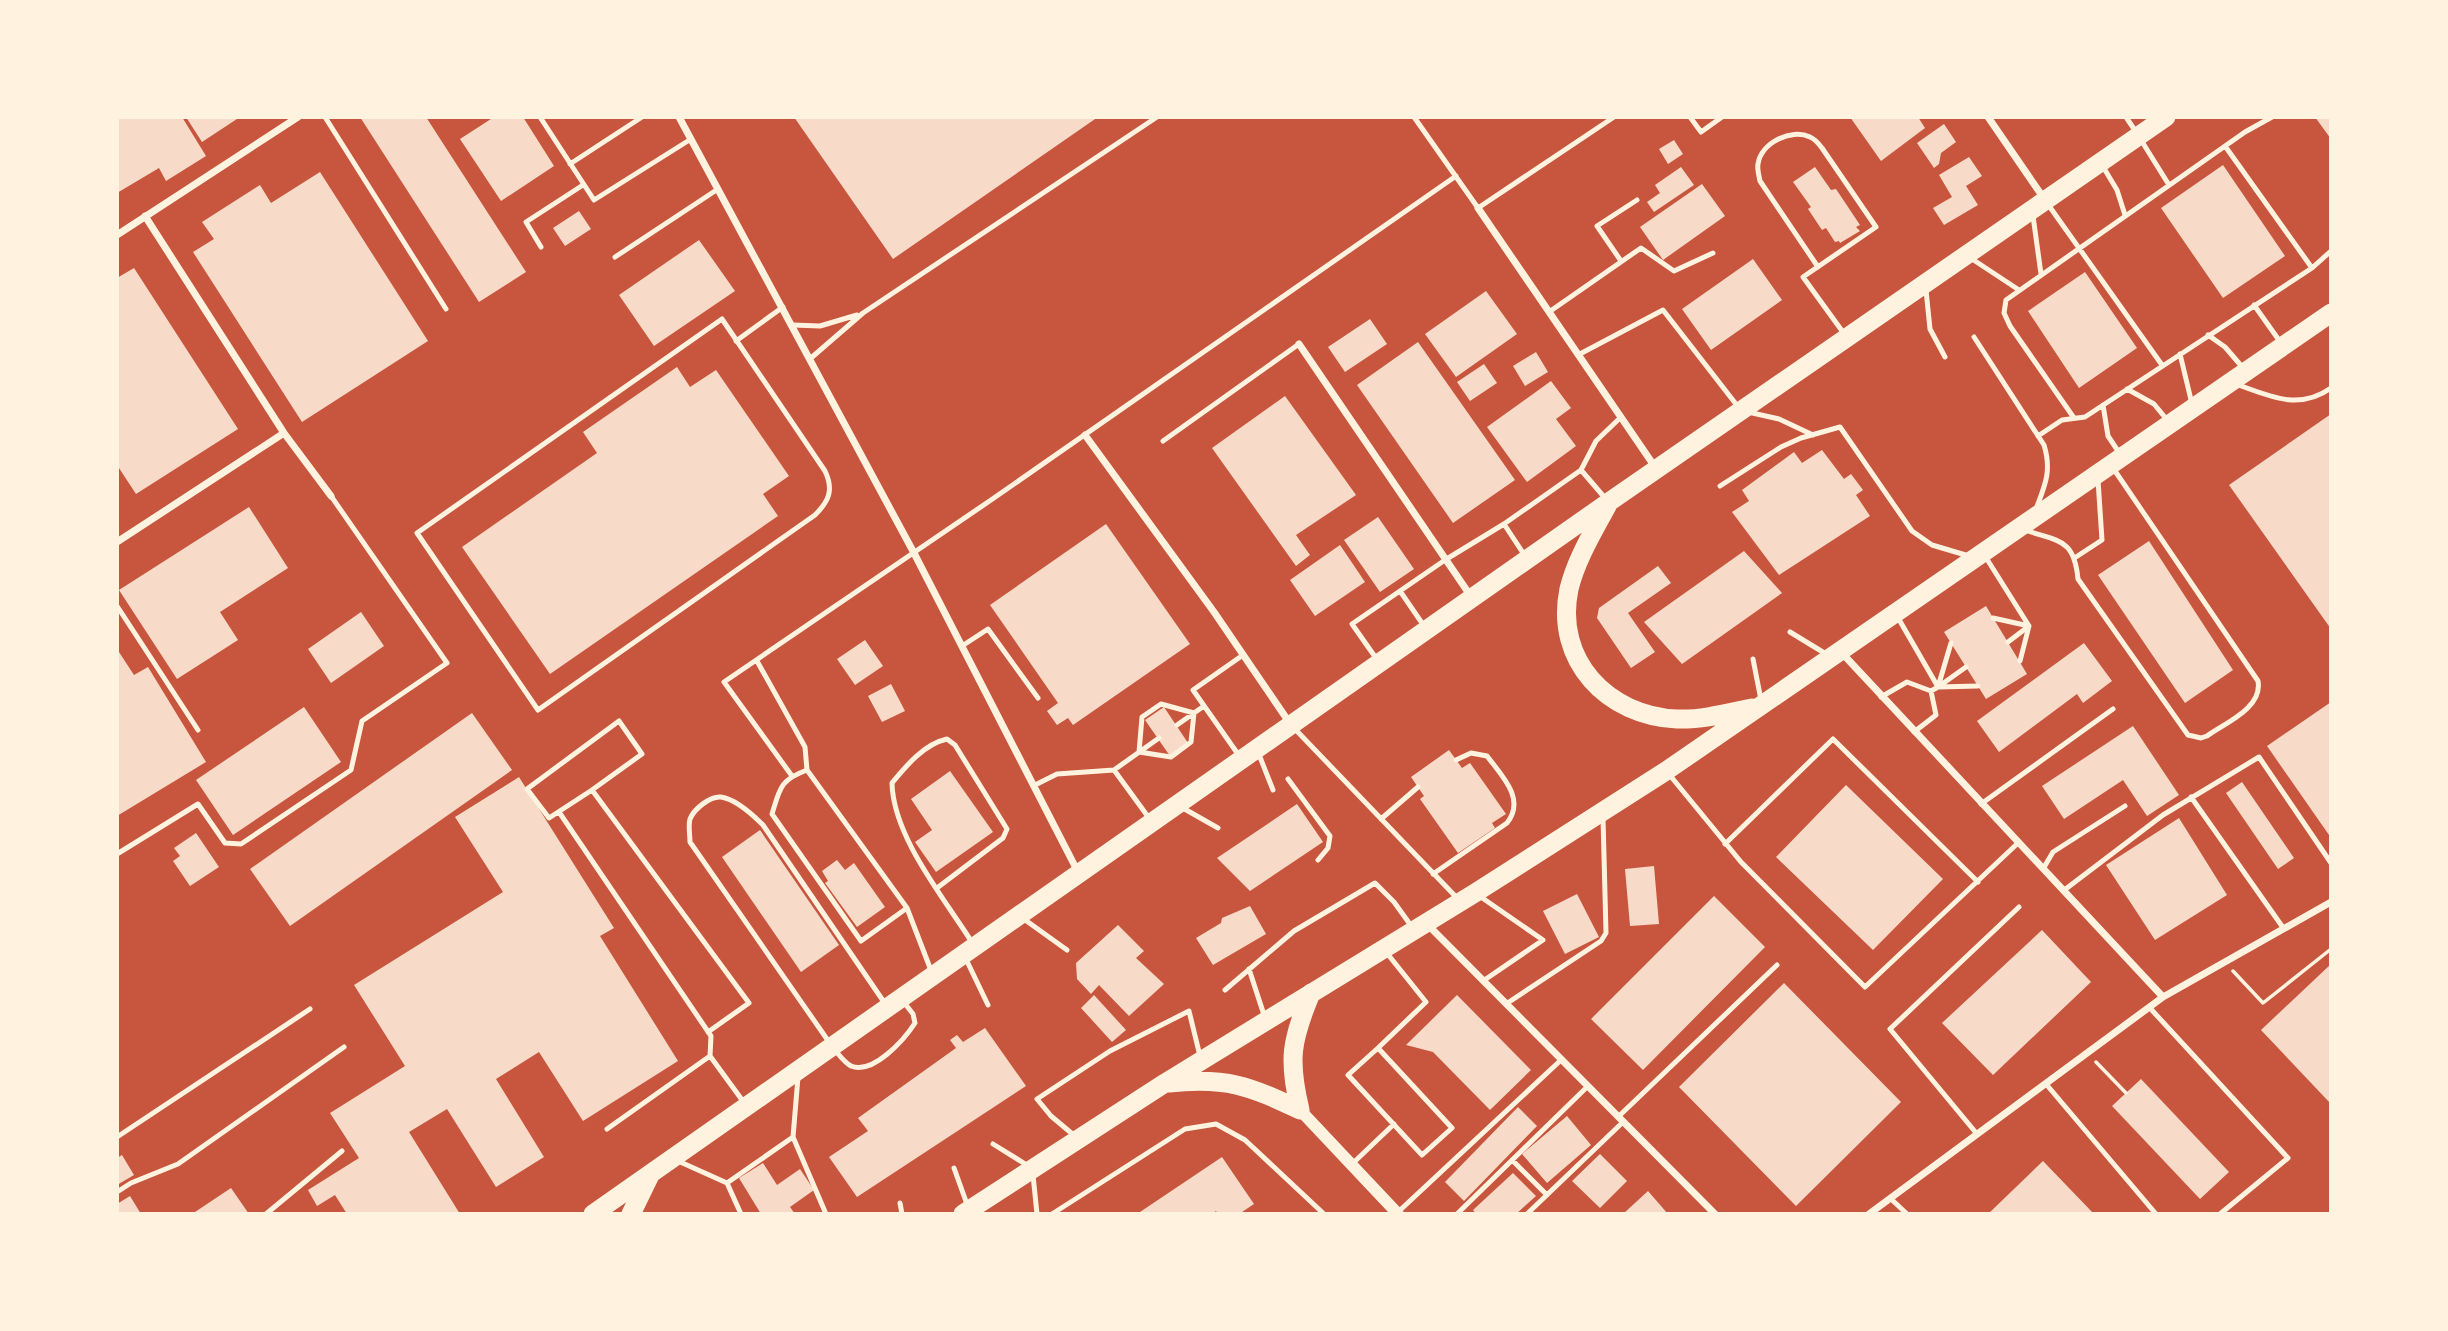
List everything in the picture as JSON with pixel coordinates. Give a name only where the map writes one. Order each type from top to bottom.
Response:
[{"type":"highway","points":[[593,1214],[1527,559],[2166,117]]},
{"type":"highway","points":[[966,1212],[1165,1083],[1468,897],[1666,771],[2331,313]]},
{"type":"highway","points":[[1609,502],[1573,576],[1567,605],[1569,634],[1578,659],[1591,680],[1623,706],[1657,717],[1695,719],[1762,706]]},
{"type":"highway","points":[[1300,1110],[1293,1080],[1293,1045],[1299,1021],[1311,993]]},
{"type":"highway","points":[[1165,1083],[1208,1080],[1236,1084],[1262,1092],[1300,1110]]},
{"type":"highway","points":[[631,1214],[650,1174]]},
{"type":"street","points":[[117,235],[298,117]]},
{"type":"street","points":[[679,117],[811,358],[1079,874]]},
{"type":"street","points":[[1988,117],[2039,205]]},
{"type":"street","points":[[1478,208],[1656,470]]},
{"type":"street","points":[[145,216],[285,433],[331,496]]},
{"type":"street","points":[[1298,344],[1472,598]]},
{"type":"street","points":[[117,542],[285,433]]},
{"type":"street","points":[[1085,435],[1291,725]]},
{"type":"street","points":[[1836,654],[1881,697],[2163,997]]},
{"type":"street","points":[[1869,1214],[2163,997],[2331,902]]},
{"type":"street","points":[[1420,926],[1507,1004],[1715,1214]]},
{"type":"street","points":[[1300,1110],[1397,1214]]},
{"type":"lane","points":[[325,117],[446,309]]},
{"type":"lane","points":[[540,117],[594,200],[691,139]]},
{"type":"lane","points":[[570,164],[642,117]]},
{"type":"lane","points":[[811,358],[863,313],[1157,117]]},
{"type":"lane","points":[[1415,117],[1478,208],[1614,117]]},
{"type":"lane","points":[[1690,117],[1701,132],[1723,117]]},
{"type":"lane","points":[[2126,117],[2169,184]]},
{"type":"lane","points":[[2074,418],[2010,326],[2004,313],[2006,300],[2169,184],[2272,117]]},
{"type":"lane","points":[[1818,267],[1760,181],[1757,166],[1762,151],[1793,133],[1812,137],[1822,148],[1876,227],[1818,267],[1803,277],[1847,338]]},
{"type":"lane","points":[[2225,146],[2312,268]]},
{"type":"lane","points":[[2100,162],[2117,190],[2125,215]]},
{"type":"lane","points":[[792,776],[724,682],[1456,176]]},
{"type":"lane","points":[[541,247],[526,222],[583,185]]},
{"type":"lane","points":[[615,257],[718,189]]},
{"type":"lane","points":[[1621,261],[1597,226],[1637,200]]},
{"type":"lane","points":[[2039,205],[2080,247],[2162,365]]},
{"type":"lane","points":[[2039,205],[2041,274]]},
{"type":"lane","points":[[1549,312],[1641,248],[1674,271],[1713,253]]},
{"type":"lane","points":[[2039,436],[2062,420],[2085,417],[2312,268],[2331,251]]},
{"type":"lane","points":[[1966,256],[2019,290]]},
{"type":"lane","points":[[1926,284],[1930,330],[1945,357]]},
{"type":"lane","points":[[2254,305],[2283,346]]},
{"type":"lane","points":[[736,341],[783,307]]},
{"type":"lane","points":[[1578,355],[1663,310],[1742,411],[1779,419],[1813,435]]},
{"type":"lane","points":[[793,326],[820,326],[863,313]]},
{"type":"lane","points":[[722,319],[736,341],[825,471],[830,482],[831,495],[815,516],[538,710],[417,533],[722,319]]},
{"type":"lane","points":[[2208,335],[2225,346],[2238,377],[2284,401],[2314,397],[2331,388]]},
{"type":"lane","points":[[1974,337],[2039,436],[2049,461],[2048,472],[2026,523],[2065,544],[2076,557],[2078,579],[2188,735],[2201,738],[2207,736],[2254,703],[2260,688],[2259,681],[2110,465]]},
{"type":"lane","points":[[1163,441],[1298,344]]},
{"type":"lane","points":[[2180,354],[2193,407]]},
{"type":"lane","points":[[2127,389],[2154,404],[2170,423]]},
{"type":"lane","points":[[2076,557],[2102,540],[2110,465],[2103,405]]},
{"type":"lane","points":[[1379,663],[1352,624],[1581,470],[1596,441],[1620,417]]},
{"type":"lane","points":[[1720,486],[1791,442],[1840,427],[1917,537],[1932,545],[1979,555],[2029,626],[2020,661]]},
{"type":"lane","points":[[1581,470],[1609,502]]},
{"type":"lane","points":[[117,854],[198,804],[225,843],[241,844],[351,770],[362,721],[447,663],[331,496]]},
{"type":"lane","points":[[1504,524],[1527,559]]},
{"type":"lane","points":[[1400,591],[1427,630]]},
{"type":"lane","points":[[117,606],[198,730]]},
{"type":"lane","points":[[1895,613],[1935,689]]},
{"type":"lane","points":[[1993,618],[2029,626]]},
{"type":"lane","points":[[2008,642],[2029,626]]},
{"type":"lane","points":[[961,646],[988,629],[1038,698]]},
{"type":"lane","points":[[1790,632],[1836,654]]},
{"type":"lane","points":[[1914,732],[1936,715],[1935,689],[1951,643]]},
{"type":"lane","points":[[1243,655],[1193,690],[1204,706],[1249,754],[1273,790]]},
{"type":"lane","points":[[1752,659],[1762,706]]},
{"type":"lane","points":[[757,661],[805,747],[807,770],[906,908],[933,976]]},
{"type":"lane","points":[[1935,689],[1966,667]]},
{"type":"lane","points":[[1881,697],[1907,682],[1935,689],[1978,686]]},
{"type":"lane","points":[[1139,752],[1142,717],[1161,704],[1194,713]]},
{"type":"lane","points":[[1177,725],[1204,706]]},
{"type":"lane","points":[[1981,804],[2113,709]]},
{"type":"lane","points":[[1139,752],[1171,757],[1191,742],[1194,713]]},
{"type":"lane","points":[[619,721],[642,754],[559,812],[549,818],[527,789],[619,721]]},
{"type":"lane","points":[[1291,725],[1433,874],[1543,940],[1483,981]]},
{"type":"lane","points":[[1034,786],[1057,774],[1114,770],[1158,738]]},
{"type":"lane","points":[[937,888],[1003,838],[1007,829],[956,745],[947,739],[940,740],[911,761],[892,783],[892,796],[908,839],[969,951],[988,1006]]},
{"type":"lane","points":[[1725,844],[1833,739],[1978,882]]},
{"type":"lane","points":[[1433,874],[1507,822],[1515,813],[1516,806],[1511,791],[1487,756],[1471,753],[1456,760]]},
{"type":"lane","points":[[2063,891],[2131,838],[2259,757],[2331,863]]},
{"type":"lane","points":[[807,770],[782,783],[772,814],[861,941],[906,908]]},
{"type":"lane","points":[[1114,770],[1152,822]]},
{"type":"lane","points":[[1666,771],[1725,844],[1865,987],[2018,843]]},
{"type":"lane","points":[[1288,779],[1330,836],[1328,848],[1318,860]]},
{"type":"lane","points":[[1381,820],[1418,787]]},
{"type":"lane","points":[[592,790],[749,1003],[708,1032]]},
{"type":"lane","points":[[716,797],[724,797],[763,825],[894,1003],[913,1014],[915,1023],[899,1043],[874,1063],[863,1068],[845,1062],[691,842],[690,820],[700,806],[716,797]]},
{"type":"lane","points":[[2192,797],[2284,929]]},
{"type":"lane","points":[[1177,804],[1218,828]]},
{"type":"lane","points":[[2043,869],[2053,852],[2125,806]]},
{"type":"lane","points":[[559,812],[711,1035],[710,1056],[747,1106]]},
{"type":"lane","points":[[1507,1004],[1601,942],[1606,933],[1602,813]]},
{"type":"lane","points":[[1225,990],[1294,931],[1375,883],[1420,926]]},
{"type":"lane","points":[[1977,1134],[1890,1029],[2019,906]]},
{"type":"lane","points":[[1019,916],[1067,950]]},
{"type":"lane","points":[[1378,1048],[1452,1128],[1422,1155],[1348,1075],[1426,1002],[1383,948]]},
{"type":"lane","points":[[1527,1214],[1777,965]]},
{"type":"lane","points":[[1249,969],[1266,1021]]},
{"type":"lane","points":[[2149,1007],[2288,1158],[2220,1214]]},
{"type":"lane","points":[[117,1137],[310,1009]]},
{"type":"lane","points":[[1078,1139],[1051,1116],[1037,1099],[1110,1051],[1189,1011],[1201,1061]]},
{"type":"lane","points":[[117,1192],[178,1164],[344,1047]]},
{"type":"lane","points":[[607,1129],[710,1056]]},
{"type":"lane","points":[[1397,1214],[1562,1060]]},
{"type":"lane","points":[[798,1070],[793,1137],[826,1214]]},
{"type":"lane","points":[[2046,1084],[2156,1214]]},
{"type":"lane","points":[[1457,1214],[1588,1086]]},
{"type":"lane","points":[[1052,1214],[1185,1129],[1216,1124],[1245,1140],[1324,1214]]},
{"type":"lane","points":[[1351,1165],[1394,1124]]},
{"type":"lane","points":[[727,1183],[793,1137]]},
{"type":"lane","points":[[993,1143],[1032,1168],[1037,1214]]},
{"type":"lane","points":[[266,1214],[342,1152]]},
{"type":"lane","points":[[673,1158],[727,1183],[741,1214]]},
{"type":"lane","points":[[1512,1160],[1547,1195]]},
{"type":"lane","points":[[954,1168],[966,1212]]},
{"type":"lane","points":[[1890,1198],[1907,1214]]},
{"type":"lane","points":[[900,1203],[902,1214]]},
{"type":"path","points":[[2225,962],[2263,1003],[2331,949]]},
{"type":"path","points":[[2087,1053],[2126,1093]]},
{"type":"building","points":[[117,117],[182,117],[206,156],[166,181],[159,168],[117,193]]},
{"type":"building","points":[[186,117],[240,117],[202,142]]},
{"type":"building","points":[[360,117],[426,117],[526,272],[479,302]]},
{"type":"building","points":[[494,117],[523,117],[554,166],[501,201],[460,139]]},
{"type":"building","points":[[794,117],[1098,117],[893,259]]},
{"type":"building","points":[[1850,117],[1918,117],[1925,128],[1881,161]]},
{"type":"building","points":[[2315,117],[2331,117],[2331,139]]},
{"type":"building","points":[[1944,124],[1956,142],[1941,153],[1939,164],[1934,168],[1917,143]]},
{"type":"building","points":[[1674,140],[1683,154],[1668,164],[1659,149]]},
{"type":"building","points":[[1969,157],[1982,176],[1966,186],[1978,205],[1944,225],[1933,208],[1952,197],[1939,175]]},
{"type":"building","points":[[2223,165],[2285,256],[2223,298],[2161,208]]},
{"type":"building","points":[[1681,167],[1694,185],[1654,212],[1647,202],[1660,193],[1655,185]]},
{"type":"building","points":[[1815,167],[1831,190],[1836,189],[1860,225],[1856,227],[1860,231],[1840,243],[1835,242],[1826,228],[1822,230],[1808,209],[1811,207],[1793,182]]},
{"type":"building","points":[[320,172],[428,341],[302,422],[193,252],[214,239],[202,222],[260,185],[271,203]]},
{"type":"building","points":[[1702,184],[1725,216],[1663,260],[1640,227]]},
{"type":"building","points":[[579,211],[591,229],[565,246],[553,228]]},
{"type":"building","points":[[699,240],[735,291],[654,346],[619,295]]},
{"type":"building","points":[[1753,259],[1782,300],[1711,350],[1682,309]]},
{"type":"building","points":[[134,268],[238,429],[136,494],[117,465],[117,278]]},
{"type":"building","points":[[2085,272],[2137,348],[2079,388],[2028,311]]},
{"type":"building","points":[[1486,291],[1517,334],[1456,377],[1425,334]]},
{"type":"building","points":[[1370,319],[1387,344],[1345,372],[1328,347]]},
{"type":"building","points":[[1418,342],[1515,480],[1453,523],[1357,385]]},
{"type":"building","points":[[1536,352],[1548,372],[1525,386],[1513,366]]},
{"type":"building","points":[[1484,364],[1497,383],[1470,401],[1457,382]]},
{"type":"building","points":[[677,367],[690,387],[716,370],[789,476],[763,494],[778,516],[550,674],[462,547],[597,453],[583,432]]},
{"type":"building","points":[[1551,381],[1571,408],[1556,419],[1576,446],[1527,482],[1487,427]]},
{"type":"building","points":[[1285,396],[1356,495],[1296,535],[1310,555],[1296,566],[1212,448]]},
{"type":"building","points":[[2331,414],[2331,629],[2229,485]]},
{"type":"building","points":[[1822,450],[1844,479],[1851,474],[1863,490],[1856,495],[1870,516],[1779,575],[1732,512],[1749,501],[1742,490],[1794,452],[1802,463]]},
{"type":"building","points":[[249,507],[288,568],[220,612],[238,640],[177,679],[119,590]]},
{"type":"building","points":[[1378,517],[1414,569],[1380,592],[1344,540]]},
{"type":"building","points":[[1106,524],[1190,644],[1073,725],[1068,718],[1057,725],[1047,711],[1058,703],[990,605]]},
{"type":"building","points":[[2149,541],[2233,670],[2185,703],[2098,575]]},
{"type":"building","points":[[1340,545],[1365,582],[1315,616],[1290,580]]},
{"type":"building","points":[[1744,551],[1782,593],[1682,664],[1644,622]]},
{"type":"building","points":[[1658,566],[1671,583],[1628,613],[1655,652],[1631,668],[1597,618],[1599,608]]},
{"type":"building","points":[[1986,606],[2027,674],[1986,699],[1944,632]]},
{"type":"building","points":[[361,612],[384,646],[331,683],[308,649]]},
{"type":"building","points":[[865,640],[883,666],[855,685],[837,659]]},
{"type":"building","points":[[2084,643],[2112,681],[2083,703],[2077,694],[1999,752],[1977,721]]},
{"type":"building","points":[[117,649],[134,675],[148,667],[206,762],[117,816]]},
{"type":"building","points":[[891,684],[905,711],[882,722],[868,696]]},
{"type":"building","points":[[2331,702],[2331,834],[2329,835],[2267,746]]},
{"type":"building","points":[[304,707],[341,762],[233,835],[196,780]]},
{"type":"building","points":[[1164,707],[1188,743],[1170,756],[1145,720]]},
{"type":"building","points":[[472,713],[512,770],[290,926],[250,869]]},
{"type":"building","points":[[2133,726],[2179,795],[2147,816],[2123,780],[2064,819],[2042,786]]},
{"type":"building","points":[[1449,750],[1462,768],[1470,763],[1506,814],[1492,823],[1495,828],[1458,853],[1420,799],[1424,796],[1411,777]]},
{"type":"building","points":[[950,771],[993,832],[936,872],[915,842],[932,830],[911,799]]},
{"type":"building","points":[[519,777],[614,928],[600,936],[678,1061],[583,1121],[539,1052],[496,1079],[544,1157],[496,1187],[447,1109],[409,1132],[460,1214],[347,1214],[335,1195],[317,1206],[308,1190],[359,1158],[330,1113],[405,1066],[354,985],[503,892],[455,817]]},
{"type":"building","points":[[2242,782],[2294,858],[2278,869],[2226,793]]},
{"type":"building","points":[[1846,785],[1943,879],[1873,950],[1776,857]]},
{"type":"building","points":[[1297,804],[1323,842],[1250,891],[1217,858]]},
{"type":"building","points":[[2179,818],[2227,895],[2155,940],[2106,865]]},
{"type":"building","points":[[760,830],[839,945],[801,972],[722,857]]},
{"type":"building","points":[[196,833],[219,867],[190,886],[173,861],[180,856],[174,848]]},
{"type":"building","points":[[837,860],[845,870],[854,863],[885,907],[857,927],[825,883],[828,881],[822,871]]},
{"type":"building","points":[[1654,866],[1659,924],[1630,926],[1625,869]]},
{"type":"building","points":[[1577,894],[1599,937],[1565,954],[1543,911]]},
{"type":"building","points":[[1714,896],[1765,947],[1643,1070],[1591,1019]]},
{"type":"building","points":[[1250,906],[1266,934],[1213,965],[1196,938],[1221,923],[1222,918]]},
{"type":"building","points":[[1118,925],[1144,951],[1136,958],[1164,984],[1129,1016],[1099,985],[1091,994],[1077,979],[1076,963]]},
{"type":"building","points":[[2042,930],[2091,982],[1993,1075],[1942,1023]]},
{"type":"building","points":[[2331,964],[2331,1104],[2261,1030]]},
{"type":"building","points":[[1784,983],[1901,1102],[1796,1206],[1679,1087]]},
{"type":"building","points":[[1094,995],[1126,1030],[1112,1042],[1081,1008]]},
{"type":"building","points":[[1457,995],[1531,1070],[1490,1110],[1433,1052],[1406,1045]]},
{"type":"building","points":[[985,1028],[1026,1086],[857,1197],[829,1157],[868,1131],[858,1118],[956,1048],[950,1040],[957,1035],[963,1042]]},
{"type":"building","points":[[2141,1079],[2229,1172],[2200,1199],[2112,1106]]},
{"type":"building","points":[[1518,1107],[1537,1126],[1464,1201],[1445,1182]]},
{"type":"building","points":[[1567,1116],[1591,1145],[1547,1183],[1522,1154]]},
{"type":"building","points":[[1600,1154],[1627,1181],[1600,1208],[1572,1181]]},
{"type":"building","points":[[122,1155],[134,1175],[117,1185],[117,1158]]},
{"type":"building","points":[[1222,1157],[1254,1204],[1239,1214],[1218,1214],[1216,1211],[1212,1214],[1137,1214]]},
{"type":"building","points":[[2043,1161],[2094,1214],[1988,1214]]},
{"type":"building","points":[[763,1163],[777,1185],[800,1169],[814,1190],[790,1207],[795,1214],[761,1214],[739,1178]]},
{"type":"building","points":[[1513,1173],[1536,1196],[1516,1214],[1476,1214],[1473,1210]]},
{"type":"building","points":[[231,1188],[249,1214],[192,1214]]},
{"type":"building","points":[[1648,1191],[1668,1214],[1623,1214]]},
{"type":"building","points":[[130,1196],[141,1214],[117,1214],[117,1204]]}]
